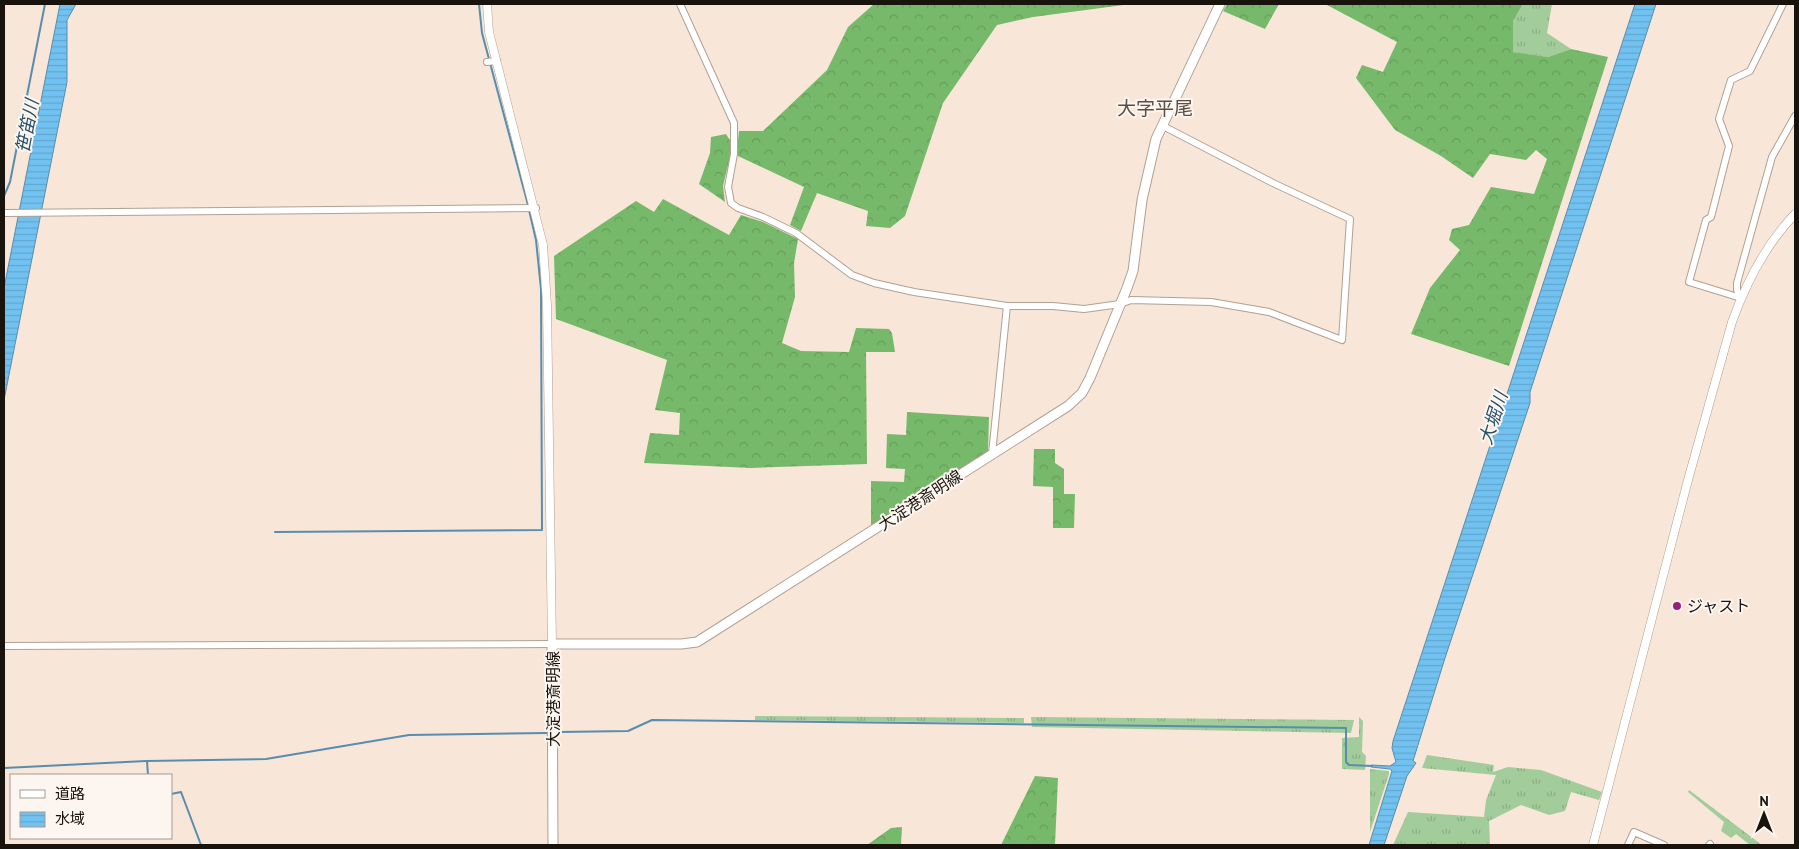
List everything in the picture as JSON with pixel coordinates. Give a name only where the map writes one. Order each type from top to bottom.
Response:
[{"type":"main road","name":"大淀港斎明線","points":[[553,845],[552,644],[681,644],[697,642],[1068,406],[1082,393],[1133,271],[1142,200],[1156,139],[1220,4]]},
{"type":"street","points":[[4,646],[552,644],[547,305],[543,245],[531,208],[492,61],[487,4]]},
{"type":"street","points":[[680,4],[734,123],[734,154],[728,187],[731,203],[738,208],[763,217],[796,233],[852,275],[874,283],[914,292],[1007,306],[1053,306],[1084,310],[1120,304],[1131,300],[1211,302],[1269,312],[1342,340],[1350,218],[1273,182],[1163,126]]},
{"type":"street","points":[[1741,298],[1689,282],[1706,220],[1711,217],[1729,146],[1719,119],[1731,80],[1750,71],[1783,4]]},
{"type":"street","points":[[1741,298],[1737,290],[1737,283],[1757,206],[1775,150],[1795,116]]},
{"type":"street","points":[[5,213],[531,208]]},
{"type":"street","points":[[1593,845],[1726,342],[1741,298],[1771,244],[1795,214]]},
{"type":"street","points":[[992,454],[1007,306]]},
{"type":"street","points":[[1628,845],[1634,832],[1664,845]]},
{"type":"green space","points":[[874,4],[1131,4],[1033,17],[997,25],[943,103],[905,216],[890,228],[866,226],[868,211],[817,193],[801,231],[790,225],[804,187],[738,156],[730,157],[723,186],[725,202],[699,184],[710,153],[711,137],[726,134],[731,142],[738,141],[739,131],[763,131],[827,70],[848,27]]},
{"type":"green space","points":[[1227,4],[1279,4],[1265,29],[1223,11]]},
{"type":"green space","points":[[1325,4],[1523,4],[1513,21],[1513,52],[1548,57],[1571,49],[1608,57],[1509,366],[1411,334],[1430,288],[1460,250],[1449,240],[1452,229],[1469,225],[1491,187],[1534,194],[1547,159],[1536,150],[1526,160],[1490,154],[1473,178],[1441,156],[1395,130],[1356,78],[1362,65],[1383,72],[1397,42]]},
{"type":"green space","points":[[1523,4],[1552,4],[1547,33],[1571,49],[1548,57],[1512,52],[1513,21]]},
{"type":"green space","points":[[663,199],[729,235],[741,215],[763,222],[798,239],[794,263],[795,297],[782,343],[801,351],[849,352],[856,328],[889,329],[892,333],[895,352],[866,352],[867,464],[751,468],[644,463],[650,433],[679,435],[680,413],[655,410],[667,360],[556,319],[554,256],[636,201],[654,212]]},
{"type":"green space","points":[[907,412],[989,417],[988,452],[871,527],[871,481],[904,482],[905,469],[886,468],[887,434],[906,435]]},
{"type":"green space","points":[[1034,449],[1055,449],[1055,463],[1064,469],[1064,494],[1075,494],[1074,528],[1053,528],[1053,487],[1033,486]]},
{"type":"green space","points":[[755,716],[1024,718],[1024,723],[755,720]]},
{"type":"green space","points":[[1031,717],[1354,720],[1351,733],[1032,727]]},
{"type":"green space","points":[[1359,717],[1363,721],[1362,752],[1366,756],[1365,770],[1342,769],[1342,738],[1359,737]]},
{"type":"green space","points":[[1427,755],[1494,765],[1493,772],[1508,767],[1541,770],[1602,792],[1599,800],[1571,792],[1565,811],[1549,815],[1521,805],[1489,821],[1490,845],[1393,845],[1408,812],[1484,817],[1486,800],[1496,775],[1422,768]]},
{"type":"green space","points":[[1370,769],[1389,771],[1389,774],[1370,832]]},
{"type":"green space","points":[[1035,776],[1058,778],[1055,845],[1001,845]]},
{"type":"green space","points":[[1689,790],[1762,845],[1750,845],[1736,834],[1731,838],[1721,831],[1724,822],[1688,792]]},
{"type":"green space","points":[[902,827],[901,845],[867,845],[891,828]]},
{"type":"water","points":[[60,4],[76,4],[67,20],[67,82],[4,400],[4,288]]},
{"type":"water","points":[[1635,4],[1656,4],[1530,392],[1530,403],[1445,658],[1413,761],[1416,763],[1407,776],[1384,845],[1369,845],[1392,771],[1390,769],[1371,767],[1371,765],[1390,766],[1396,762],[1392,748],[1393,741]]},
{"type":"waterway","name":"笹笛川","points":[[4,196],[10,182],[45,4]]},
{"type":"waterway","points":[[479,4],[482,33],[528,205]]},
{"type":"waterway","points":[[275,532],[542,530],[541,289],[536,240],[529,210]]},
{"type":"waterway","points":[[560,732],[628,731],[652,720],[1346,728],[1346,762],[1349,765],[1372,766]]},
{"type":"waterway","points":[[148,774],[147,761],[266,759],[409,735],[547,733]]},
{"type":"waterway","points":[[4,768],[146,761]]},
{"type":"waterway","points":[[172,794],[181,792],[201,845]]},
{"type":"place","name":"ジャスト","points":[[1677,606]]},
{"type":"district","name":"大字平尾","points":[[1155,108]]},
{"type":"water label","name":"大堀川","points":[[1493,418]]}]
